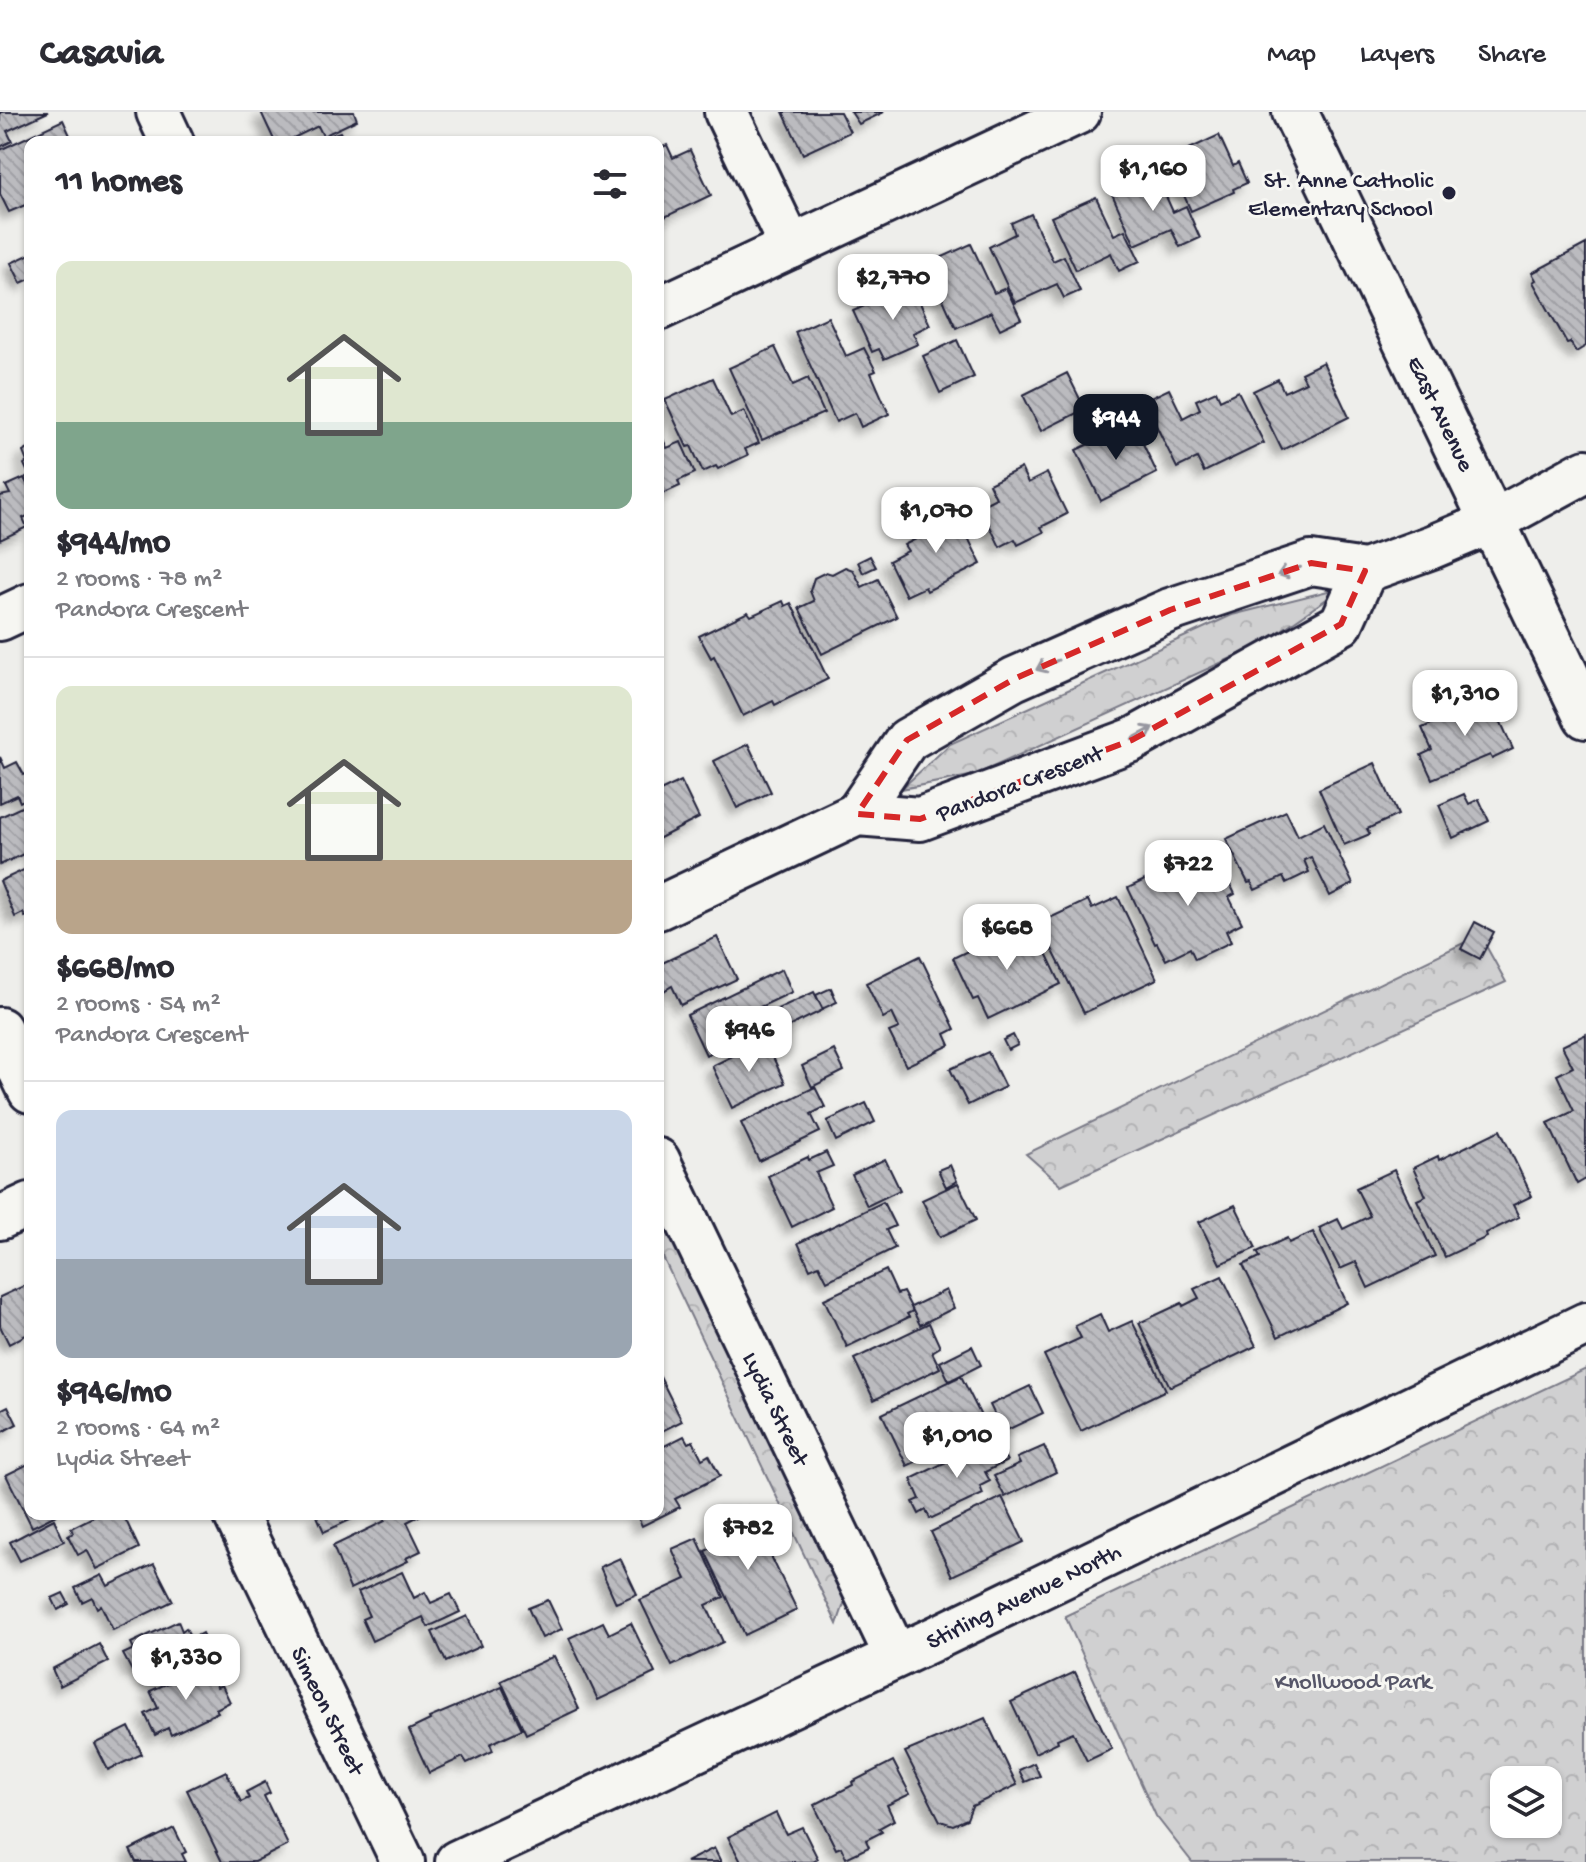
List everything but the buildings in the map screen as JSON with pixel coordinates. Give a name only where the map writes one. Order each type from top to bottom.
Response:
[{"type":"street","points":[[158,112],[169,136]]},
{"type":"street","points":[[726,112],[791,247]]},
{"type":"street","points":[[664,306],[1079,112]]},
{"type":"street","name":"East Avenue","points":[[1295,112],[1586,716]]},
{"type":"street","points":[[664,905],[857,814],[907,740],[1014,679],[1170,610],[1311,563],[1365,571],[1432,547],[1494,521],[1586,471]]},
{"type":"street","name":"Pandora Crescent","points":[[857,814],[920,819],[1132,740],[1341,624],[1365,571]]},
{"type":"street","points":[[0,619],[24,608]]},
{"type":"street","points":[[0,1029],[24,1079]]},
{"type":"street","name":"Lydia Street","points":[[664,1173],[896,1656]]},
{"type":"street","points":[[0,1218],[24,1207]]},
{"type":"street","name":"Stirling Avenue North","points":[[457,1862],[896,1656],[1586,1324]]},
{"type":"street","name":"Simeon Street","points":[[238,1520],[403,1862]]},
{"type":"highlighted area","points":[[1311,563],[1365,571],[1341,624],[1132,740],[920,819],[857,814],[907,740],[1014,679],[1170,610]]},
{"type":"green space","points":[[1344,587],[1260,645],[975,775],[901,789],[950,744],[1232,615]]},
{"type":"green space","points":[[1480,935],[1506,982],[1061,1185],[1026,1154]]},
{"type":"green space","points":[[664,1223],[845,1601],[837,1624],[664,1260]]},
{"type":"green space","name":"Knollwood Park","points":[[1586,1369],[1586,1862],[1192,1862],[1156,1816],[1065,1616]]},
{"type":"place","name":"St. Anne Catholic Elementary School","points":[[1449,193]]}]
